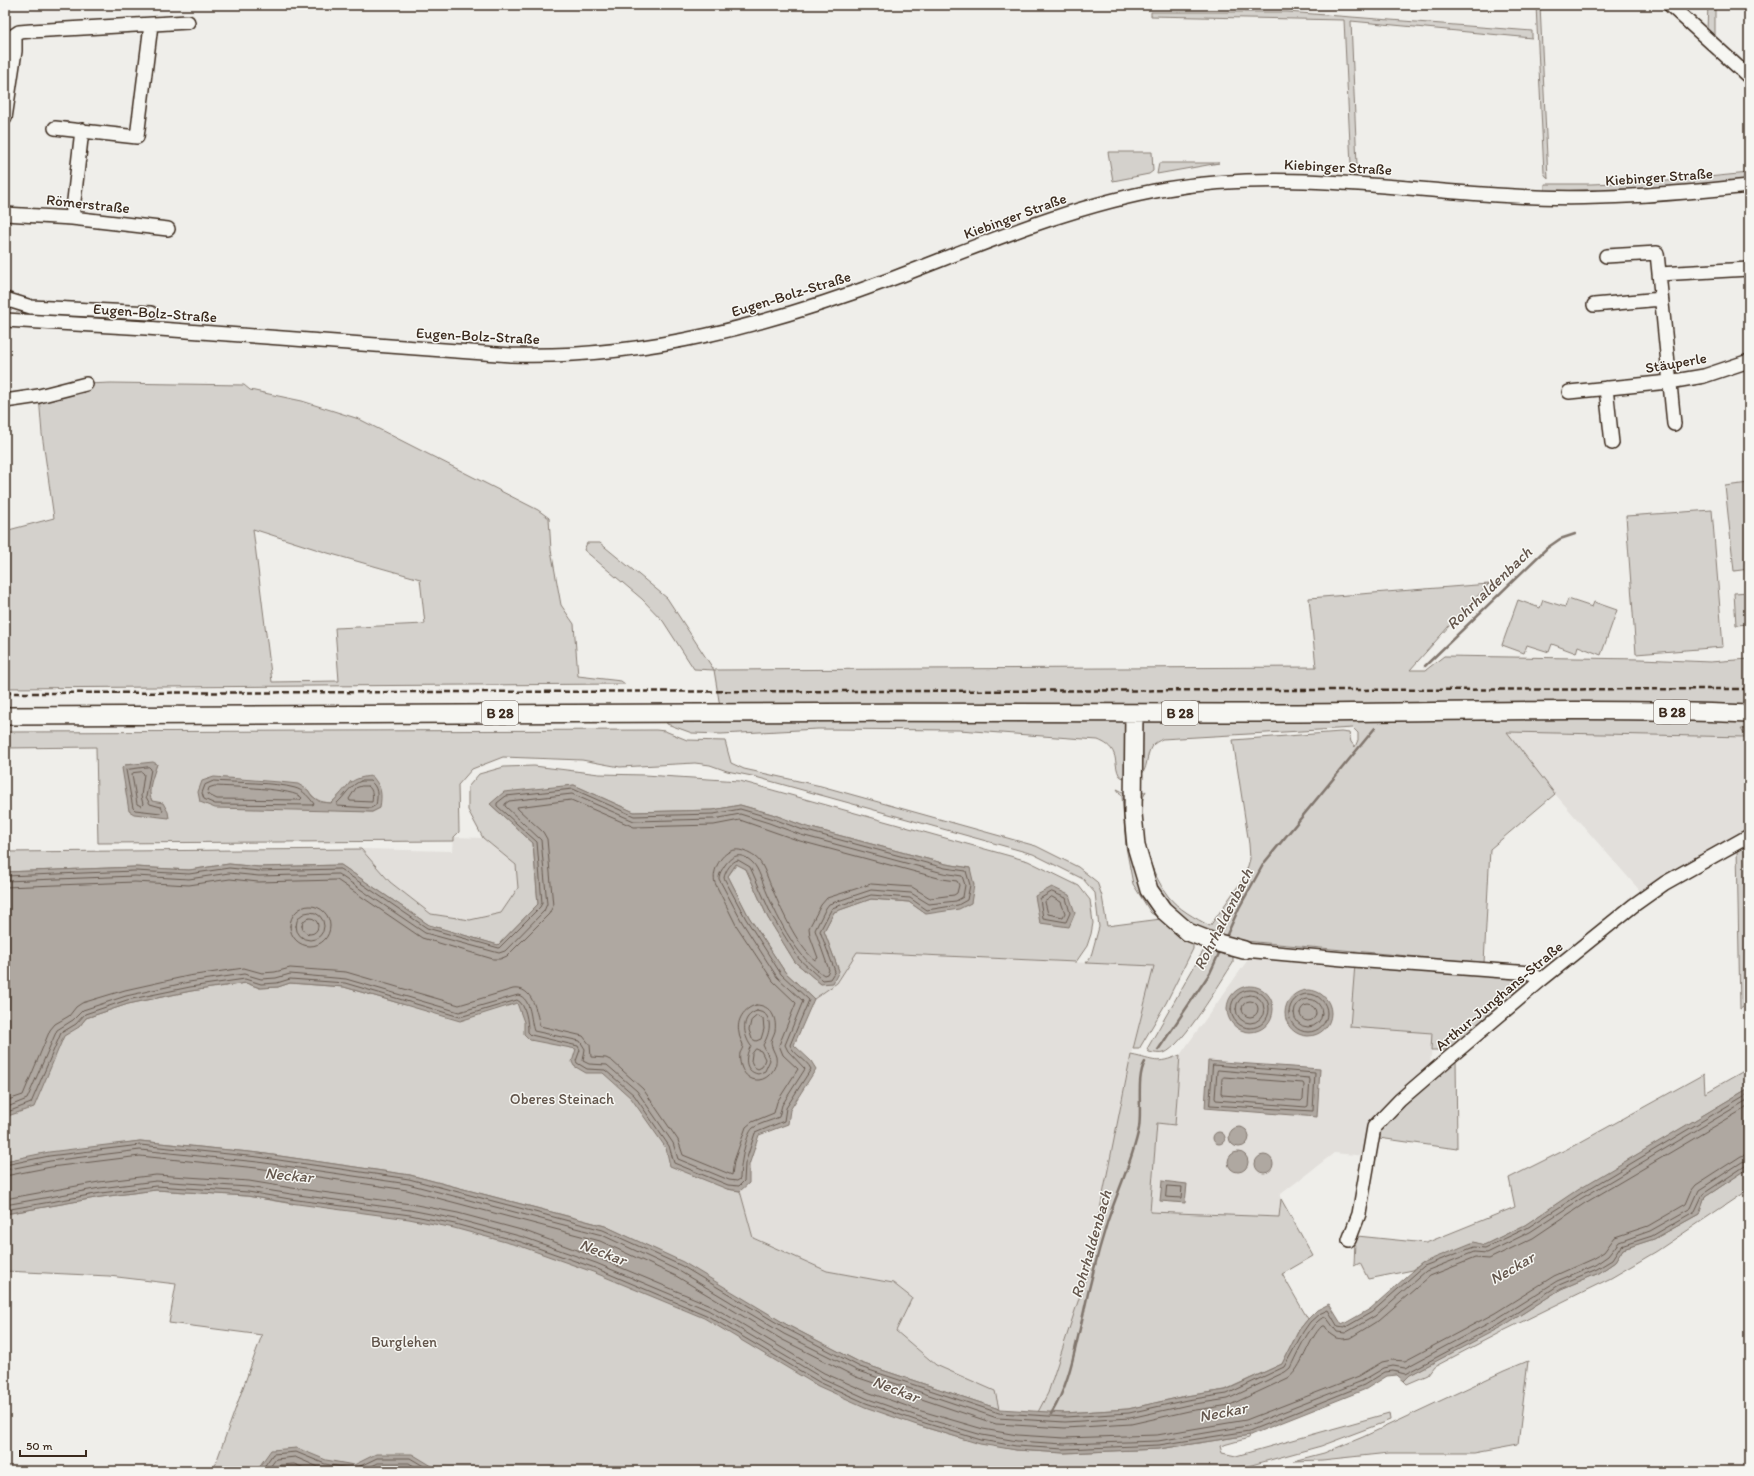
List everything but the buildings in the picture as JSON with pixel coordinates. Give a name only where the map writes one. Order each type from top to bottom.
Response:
[{"type":"main road","name":"B 28","points":[[5,716],[798,711],[1134,713],[1594,711],[1749,714]]},
{"type":"main road","points":[[1134,713],[1133,814],[1136,846],[1149,890],[1163,910],[1188,932],[1211,941],[1239,949]]},
{"type":"street","points":[[1670,5],[1749,78]]},
{"type":"street","points":[[9,34],[30,31],[188,22]]},
{"type":"street","points":[[55,128],[138,137],[151,25]]},
{"type":"street","points":[[5,118],[15,51],[15,40],[9,34]]},
{"type":"street","points":[[72,218],[82,130]]},
{"type":"street","name":"Kiebinger Straße","points":[[937,261],[1026,228],[1104,203],[1161,190],[1212,182],[1272,180],[1323,181],[1512,196],[1569,198],[1648,195],[1749,186]]},
{"type":"street","name":"Römerstraße","points":[[5,214],[72,218],[168,229]]},
{"type":"street","points":[[1606,256],[1657,253],[1674,424]]},
{"type":"street","name":"Eugen-Bolz-Straße","points":[[9,319],[492,354],[534,356],[579,355],[660,345],[734,329],[817,305],[937,261]]},
{"type":"street","points":[[1659,274],[1749,269]]},
{"type":"street","name":"Eugen-Bolz-Straße","points":[[5,299],[31,308],[151,313]]},
{"type":"street","points":[[1594,305],[1661,299]]},
{"type":"street","name":"Stäuperle","points":[[1569,392],[1669,382],[1704,376],[1749,361]]},
{"type":"street","points":[[5,401],[86,384]]},
{"type":"street","points":[[1606,388],[1612,443]]},
{"type":"street","name":"Arthur-Junghans-Straße","points":[[1349,1240],[1359,1214],[1374,1126],[1400,1100],[1541,980],[1640,900],[1669,880],[1749,836]]},
{"type":"street","points":[[1239,949],[1354,960],[1531,973],[1541,980]]},
{"type":"shaded area","points":[[1741,728],[1749,729],[1749,831],[1642,893],[1555,794],[1506,732],[1745,737]]},
{"type":"shaded area","points":[[454,837],[483,838],[516,865],[518,888],[501,913],[470,920],[431,914],[390,882],[361,849],[453,851]]},
{"type":"shaded area","points":[[857,952],[1154,966],[1131,1055],[1087,1274],[1048,1393],[1038,1412],[999,1409],[995,1391],[936,1365],[895,1331],[912,1298],[893,1283],[827,1271],[753,1238],[740,1191],[748,1183],[749,1165],[759,1135],[788,1124],[790,1110],[816,1069],[811,1061],[794,1045],[814,999],[837,983]]},
{"type":"shaded area","points":[[1256,957],[1355,964],[1350,1027],[1433,1033],[1430,1066],[1369,1123],[1366,1156],[1334,1153],[1281,1194],[1279,1217],[1150,1213],[1157,1123],[1175,1124],[1180,1055],[1247,961]]},
{"type":"green space","points":[[1536,5],[1540,5],[1548,179],[1544,173]]},
{"type":"green space","points":[[1675,5],[1680,5],[1707,29],[1708,5],[1715,5],[1715,37],[1749,68],[1749,73]]},
{"type":"green space","points":[[1151,12],[1287,12],[1532,31],[1532,38],[1351,21],[1357,165],[1351,165],[1344,20],[1151,16]]},
{"type":"green space","points":[[1108,152],[1152,152],[1153,171],[1149,174],[1113,181]]},
{"type":"green space","points":[[1159,163],[1219,163],[1157,174]]},
{"type":"green space","points":[[1749,173],[1749,181],[1643,191],[1545,193],[1545,184],[1667,181]]},
{"type":"green space","points":[[86,384],[244,385],[250,390],[302,401],[359,419],[538,510],[549,518],[551,550],[561,605],[574,624],[578,676],[621,681],[625,684],[5,688],[5,531],[54,518],[42,434],[39,396]],"holes":[[[253,529],[328,553],[420,579],[425,624],[335,628],[339,681],[272,682]]]},
{"type":"green space","points":[[1749,483],[1749,569],[1734,571],[1725,486]]},
{"type":"green space","points":[[1712,510],[1723,647],[1636,654],[1626,516]]},
{"type":"green space","points":[[587,543],[600,543],[667,598],[714,670],[694,669],[663,621],[642,599],[584,550]]},
{"type":"green space","points":[[1489,584],[1457,617],[1410,670],[1426,670],[1444,656],[1641,659],[1710,662],[1749,659],[1749,729],[1741,729],[1746,737],[1507,732],[1555,794],[1490,849],[1484,963],[1234,940],[1213,936],[1196,929],[1185,922],[1166,903],[1158,892],[1146,869],[1143,857],[1140,795],[1146,791],[1142,803],[1142,830],[1149,860],[1161,886],[1172,901],[1210,926],[1245,876],[1250,859],[1233,740],[1341,732],[1349,733],[1351,742],[1355,747],[1358,740],[1358,733],[1353,728],[1162,739],[1152,746],[1143,773],[1136,777],[1124,778],[1119,775],[1113,751],[1098,740],[959,730],[818,729],[721,734],[692,733],[667,724],[666,721],[721,722],[722,719],[714,670],[1316,667],[1309,598]]},
{"type":"green space","points":[[1749,592],[1749,624],[1736,625],[1734,593]]},
{"type":"green space","points":[[1568,599],[1592,607],[1594,602],[1617,610],[1601,655],[1578,646],[1576,653],[1552,644],[1549,652],[1527,645],[1524,653],[1502,645],[1518,600],[1540,608],[1543,600],[1565,607]]},
{"type":"green space","points":[[656,730],[665,731],[687,740],[725,741],[731,763],[744,769],[821,786],[1036,846],[1078,867],[1097,882],[1102,896],[1107,926],[1161,919],[1151,913],[1133,884],[1126,847],[1122,796],[1117,789],[1127,795],[1131,855],[1193,941],[1193,949],[1166,1003],[1139,1049],[1133,1049],[1154,966],[1086,963],[1091,956],[1099,927],[1095,893],[1083,879],[1033,854],[752,776],[727,771],[710,765],[695,763],[620,767],[582,760],[503,757],[472,769],[458,785],[459,832],[454,837],[454,841],[98,843],[96,747],[5,748],[5,732]],"holes":[[[157,764],[150,788],[150,797],[152,801],[125,765]],[[351,781],[380,808],[372,812],[308,809],[308,790],[318,800],[331,803],[342,793]]]},
{"type":"green space","points":[[534,766],[599,774],[645,775],[740,781],[1028,861],[1079,886],[1090,900],[1093,923],[1091,934],[1087,946],[1076,962],[857,952],[837,983],[814,999],[785,972],[749,917],[728,876],[737,864],[746,869],[768,918],[795,962],[821,984],[839,971],[824,931],[834,912],[871,899],[909,902],[926,914],[970,868],[946,864],[804,826],[772,814],[740,805],[713,810],[634,812],[574,785],[490,804],[533,843],[538,904],[498,945],[429,925],[341,865],[259,867],[229,864],[189,870],[135,867],[5,872],[5,852],[361,849],[390,882],[431,914],[470,920],[501,913],[518,888],[516,865],[483,838],[468,810],[468,787],[479,774],[504,767]]},
{"type":"green space","points":[[1749,841],[1749,1004],[1740,1009],[1737,847]]},
{"type":"green space","points":[[1209,948],[1211,951],[1233,957],[1233,963],[1191,1027],[1181,1039],[1172,1048],[1164,1053],[1149,1052],[1147,1049],[1202,953],[1205,949]]},
{"type":"green space","points":[[1355,964],[1524,977],[1529,980],[1530,984],[1452,1050],[1431,1050],[1432,1033],[1350,1027]]},
{"type":"green space","name":"Oberes Steinach","points":[[246,983],[260,988],[278,987],[290,983],[344,987],[402,1004],[632,988],[727,1189],[740,1191],[753,1238],[827,1271],[893,1283],[912,1298],[896,1331],[936,1365],[995,1391],[999,1409],[861,1363],[789,1326],[673,1258],[605,1226],[410,1175],[259,1153],[140,1141],[5,1161],[5,1033],[79,1027],[86,1018],[128,1004],[191,991]]},
{"type":"green space","points":[[1131,1055],[1160,1061],[1180,1055],[1175,1125],[1157,1123],[1150,1212],[1279,1217],[1281,1199],[1313,1256],[1282,1274],[1308,1319],[1299,1330],[1282,1364],[1225,1390],[1186,1396],[1128,1409],[1065,1413],[1038,1412],[1048,1393],[1087,1274]]},
{"type":"green space","points":[[1456,1057],[1457,1149],[1379,1138],[1380,1127]]},
{"type":"green space","points":[[1749,1068],[1749,1088],[1578,1190],[1525,1225],[1484,1245],[1422,1263],[1413,1270],[1368,1279],[1360,1263],[1354,1266],[1355,1240],[1357,1236],[1426,1243],[1515,1207],[1509,1178],[1577,1144],[1704,1074],[1705,1093]]},
{"type":"green space","points":[[1749,1168],[1749,1189],[1657,1251],[1611,1278],[1434,1367],[1428,1375],[1407,1384],[1404,1381],[1410,1375],[1517,1317],[1561,1289],[1599,1273],[1615,1262],[1623,1249],[1654,1239],[1699,1214],[1705,1197]]},
{"type":"green space","name":"Burglehen","points":[[156,1190],[247,1196],[293,1204],[294,1198],[508,1235],[694,1308],[834,1389],[920,1426],[968,1440],[1016,1450],[1064,1453],[1159,1449],[1250,1435],[1249,1438],[1220,1446],[1222,1453],[1236,1456],[1389,1413],[1390,1420],[1321,1446],[1248,1466],[1205,1471],[213,1471],[262,1335],[169,1323],[176,1284],[109,1276],[5,1271],[5,1214],[101,1197]]},
{"type":"green space","points":[[1528,1361],[1518,1445],[1475,1453],[1389,1453],[1322,1460],[1293,1461],[1324,1453],[1363,1437]]},
{"type":"water","points":[[153,762],[157,764],[151,782],[150,797],[152,801],[163,803],[168,812],[169,818],[134,814],[129,811],[122,768],[125,765]]},
{"type":"water","points":[[372,776],[378,784],[381,798],[380,808],[372,812],[215,808],[200,802],[198,792],[202,781],[214,777],[279,782],[298,784],[308,790],[312,796],[320,802],[331,803],[352,781]]},
{"type":"water","points":[[574,785],[634,812],[713,810],[740,805],[772,814],[804,826],[946,864],[970,868],[974,885],[971,903],[959,909],[926,914],[909,902],[871,899],[834,912],[824,931],[839,971],[833,983],[821,984],[795,962],[768,918],[746,869],[736,864],[728,876],[749,917],[785,972],[814,999],[794,1045],[811,1061],[816,1069],[790,1110],[788,1124],[759,1135],[749,1165],[749,1183],[740,1191],[727,1189],[670,1166],[666,1148],[631,1098],[603,1073],[586,1073],[574,1066],[572,1062],[576,1049],[530,1040],[524,1034],[524,1022],[517,1003],[460,1021],[344,987],[290,983],[278,987],[260,988],[246,983],[191,991],[128,1004],[86,1018],[79,1027],[64,1036],[34,1107],[5,1117],[5,872],[135,867],[189,870],[229,864],[259,867],[341,865],[429,925],[498,945],[538,904],[533,843],[490,804],[504,792]]},
{"type":"water","points":[[1052,887],[1069,895],[1075,913],[1069,927],[1040,923],[1035,896]]},
{"type":"water","points":[[1250,986],[1263,990],[1269,996],[1273,1009],[1269,1022],[1263,1028],[1250,1032],[1237,1028],[1231,1022],[1227,1009],[1231,996],[1237,990]]},
{"type":"water","points":[[1308,990],[1321,994],[1327,1000],[1331,1013],[1327,1026],[1321,1032],[1308,1036],[1295,1032],[1289,1026],[1285,1013],[1289,1000],[1295,994]]},
{"type":"water","points":[[1208,1061],[1320,1069],[1317,1117],[1205,1108]]},
{"type":"water","name":"Neckar","points":[[1749,1088],[1749,1168],[1705,1197],[1699,1214],[1654,1239],[1623,1249],[1615,1262],[1599,1273],[1561,1289],[1503,1326],[1410,1375],[1404,1381],[1397,1375],[1387,1376],[1366,1389],[1250,1435],[1159,1449],[1064,1453],[1016,1450],[980,1444],[914,1424],[865,1407],[818,1386],[704,1318],[593,1272],[520,1246],[454,1228],[409,1219],[247,1196],[156,1190],[101,1197],[5,1214],[5,1161],[49,1152],[140,1141],[259,1153],[410,1175],[605,1226],[683,1262],[789,1326],[861,1363],[999,1409],[1065,1413],[1128,1409],[1186,1396],[1226,1390],[1282,1364],[1299,1330],[1317,1310],[1329,1304],[1342,1325],[1370,1309],[1422,1263],[1474,1242],[1484,1245],[1525,1225],[1577,1190]]},
{"type":"water","points":[[1239,1127],[1246,1130],[1249,1137],[1246,1144],[1239,1147],[1232,1144],[1229,1137],[1232,1130]]},
{"type":"water","points":[[1217,1132],[1221,1132],[1225,1138],[1221,1144],[1217,1144],[1213,1140],[1213,1136]]},
{"type":"water","points":[[1238,1152],[1245,1155],[1248,1162],[1245,1169],[1238,1172],[1231,1169],[1228,1162],[1231,1155]]},
{"type":"water","points":[[1260,1155],[1268,1155],[1273,1160],[1271,1171],[1268,1173],[1260,1173],[1255,1168],[1255,1160]]},
{"type":"water","points":[[1162,1181],[1187,1184],[1185,1203],[1160,1201]]},
{"type":"water","points":[[297,1448],[326,1460],[354,1465],[376,1454],[412,1454],[440,1471],[256,1471],[271,1450]]},
{"type":"waterway","name":"Rohrhaldenbach","points":[[1425,666],[1547,548],[1560,539],[1575,534]]},
{"type":"waterway","name":"Rohrhaldenbach","points":[[1225,939],[1239,908],[1264,863],[1375,728]]},
{"type":"waterway","name":"Rohrhaldenbach","points":[[1158,1050],[1210,973],[1221,949]]},
{"type":"waterway","name":"Rohrhaldenbach","points":[[1051,1414],[1067,1380],[1103,1235],[1129,1164],[1136,1140],[1140,1120],[1140,1084],[1142,1068],[1145,1062]]},
{"type":"railway","points":[[5,693],[1749,689]]}]
